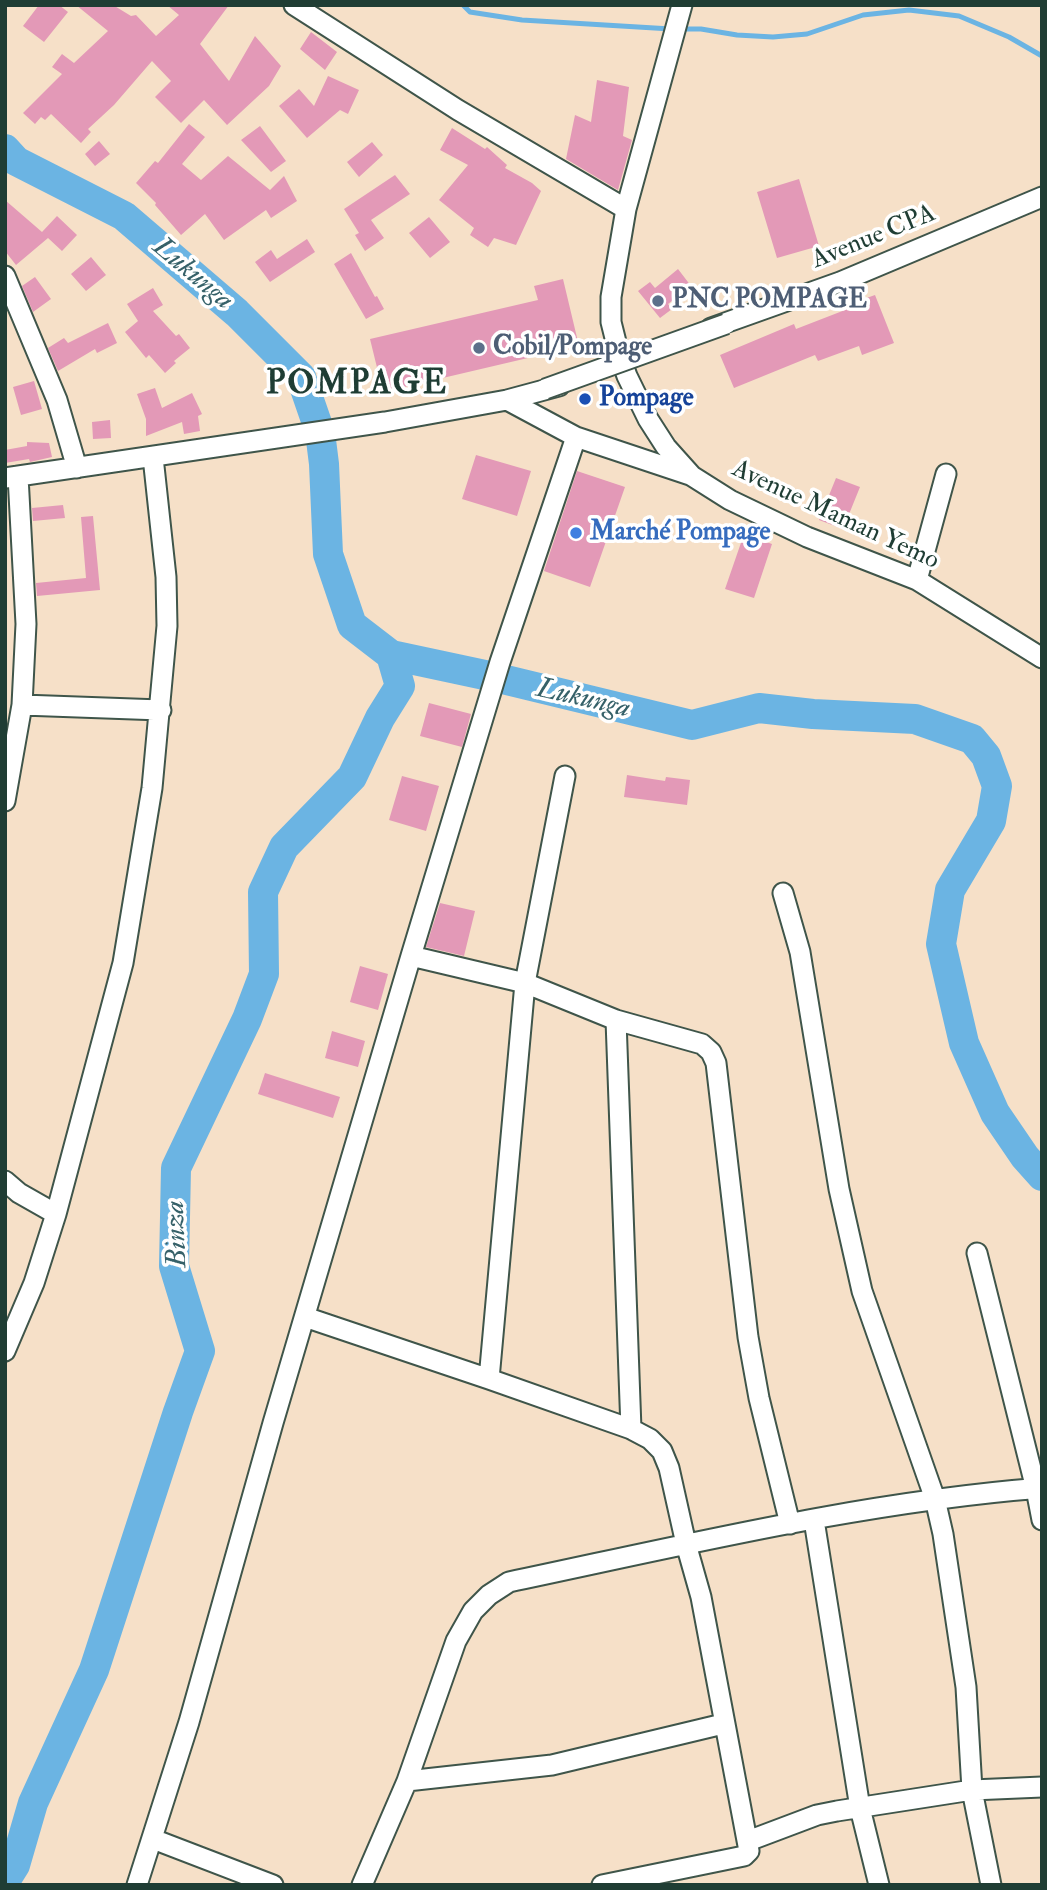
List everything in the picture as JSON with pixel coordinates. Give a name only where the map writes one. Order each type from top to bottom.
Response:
[{"type":"street","points":[[294,5],[458,110],[626,209]]},
{"type":"street","name":"Avenue Maman Yemo","points":[[681,11],[626,209],[611,297],[611,322],[622,363],[648,419],[666,447],[692,476],[730,500],[807,537],[917,580],[1042,658]]},
{"type":"street","name":"Avenue CPA","points":[[726,324],[840,282],[1042,197]]},
{"type":"street","points":[[5,276],[57,400],[77,468]]},
{"type":"street","points":[[5,800],[22,705],[26,624],[12,477],[385,422],[507,400],[622,363],[726,324]]},
{"type":"street","points":[[545,388],[726,324]]},
{"type":"street","points":[[507,400],[576,437],[692,476]]},
{"type":"street","points":[[137,1885],[189,1722],[305,1317],[500,662],[576,437]]},
{"type":"street","points":[[5,1351],[34,1283],[56,1214],[123,963],[152,788],[167,626],[166,577],[153,457]]},
{"type":"street","points":[[917,580],[946,474]]},
{"type":"street","points":[[1020,646],[1042,672]]},
{"type":"street","points":[[22,705],[161,710]]},
{"type":"street","points":[[489,1378],[525,983],[565,776]]},
{"type":"street","points":[[783,893],[800,952],[839,1189],[862,1291],[935,1499],[943,1534],[966,1687],[972,1790],[991,1885]]},
{"type":"street","points":[[411,956],[525,983],[615,1020],[702,1044],[711,1052],[716,1063],[748,1337],[759,1398],[790,1524]]},
{"type":"street","points":[[615,1020],[631,1429]]},
{"type":"street","points":[[5,1181],[19,1193],[56,1214]]},
{"type":"street","points":[[977,1253],[1039,1489],[1042,1520]]},
{"type":"street","points":[[305,1317],[631,1429],[650,1439],[662,1451],[669,1468],[701,1597],[749,1851],[744,1856],[602,1885]]},
{"type":"street","points":[[362,1885],[407,1781],[456,1641],[473,1611],[489,1595],[509,1582],[790,1524],[935,1499],[1039,1489]]},
{"type":"street","points":[[814,1520],[860,1808],[879,1885]]},
{"type":"street","points":[[407,1781],[552,1765],[723,1724]]},
{"type":"street","points":[[748,1841],[817,1815],[972,1790],[1042,1787]]},
{"type":"street","points":[[153,1839],[273,1885]]},
{"type":"building","points":[[39,5],[59,5],[68,12],[44,42],[23,26]]},
{"type":"building","points":[[76,5],[113,5],[131,16],[136,15],[156,36],[179,15],[167,5],[229,5],[200,44],[229,81],[255,36],[281,66],[269,86],[227,125],[204,100],[181,123],[155,97],[171,81],[152,61],[114,105],[88,129],[91,132],[81,143],[51,114],[45,120],[41,117],[35,124],[23,113],[62,74],[52,67],[62,54],[74,63],[108,31]]},
{"type":"building","points":[[311,32],[337,52],[325,70],[300,49]]},
{"type":"building","points":[[328,76],[359,90],[348,114],[340,110],[307,138],[279,106],[299,89],[314,106]]},
{"type":"building","points":[[597,80],[629,87],[623,136],[632,140],[618,190],[566,159],[575,115],[591,122]]},
{"type":"building","points":[[189,124],[205,137],[182,164],[201,180],[228,156],[270,190],[284,176],[297,201],[271,218],[266,210],[224,240],[205,214],[181,235],[136,183],[155,161],[158,163]]},
{"type":"building","points":[[260,126],[286,161],[271,172],[241,140]]},
{"type":"building","points":[[452,128],[485,149],[487,147],[507,165],[505,168],[541,191],[516,245],[494,238],[488,247],[470,235],[474,228],[439,200],[468,165],[440,150]]},
{"type":"building","points":[[99,141],[110,154],[95,166],[85,154]]},
{"type":"building","points":[[372,142],[383,155],[359,177],[347,162]]},
{"type":"building","points":[[395,175],[410,194],[371,220],[384,238],[365,251],[355,235],[359,233],[344,209]]},
{"type":"building","points":[[799,179],[819,246],[777,258],[757,192]]},
{"type":"building","points":[[5,200],[42,232],[57,216],[77,235],[62,251],[48,238],[16,265],[5,251]]},
{"type":"building","points":[[429,217],[450,242],[430,258],[409,233]]},
{"type":"building","points":[[307,239],[315,252],[270,282],[255,262],[271,250],[277,259]]},
{"type":"building","points":[[351,253],[384,309],[366,319],[334,264]]},
{"type":"building","points":[[91,257],[106,275],[86,291],[71,274]]},
{"type":"building","points":[[678,269],[691,286],[668,304],[672,309],[660,318],[638,291],[650,282],[655,288]]},
{"type":"building","points":[[35,277],[51,299],[33,312],[22,286]]},
{"type":"building","points":[[563,279],[579,346],[383,392],[370,339],[538,300],[534,286]]},
{"type":"building","points":[[153,288],[163,305],[153,311],[176,336],[179,334],[190,348],[174,361],[176,363],[165,373],[149,355],[146,358],[125,332],[138,321],[127,304]]},
{"type":"building","points":[[875,295],[894,343],[862,355],[859,346],[818,361],[815,355],[734,388],[720,355],[794,324],[796,329],[845,310],[844,306]]},
{"type":"building","points":[[108,323],[117,343],[97,353],[95,349],[58,371],[48,348],[64,338],[68,343]]},
{"type":"building","points":[[34,381],[42,409],[21,415],[13,387]]},
{"type":"building","points":[[155,388],[162,408],[192,393],[202,414],[198,416],[200,431],[184,434],[182,422],[146,436],[146,419],[137,394]]},
{"type":"building","points":[[110,420],[111,438],[93,439],[92,422]]},
{"type":"building","points":[[27,442],[49,443],[52,457],[30,462],[29,459],[5,463],[5,450],[27,446]]},
{"type":"building","points":[[476,455],[531,471],[517,516],[462,499]]},
{"type":"building","points":[[577,471],[625,487],[590,587],[544,571]]},
{"type":"building","points":[[836,478],[860,487],[843,529],[819,520]]},
{"type":"building","points":[[63,505],[65,518],[33,521],[32,508]]},
{"type":"building","points":[[93,516],[100,590],[37,596],[36,583],[86,578],[81,517]]},
{"type":"building","points":[[744,534],[772,544],[754,598],[725,589]]},
{"type":"building","points":[[429,703],[471,714],[462,747],[420,736]]},
{"type":"building","points":[[627,775],[665,781],[666,777],[690,780],[687,805],[624,797]]},
{"type":"building","points":[[402,776],[439,786],[426,831],[389,820]]},
{"type":"building","points":[[440,903],[475,911],[464,956],[426,947]]},
{"type":"building","points":[[360,966],[388,974],[378,1010],[350,1002]]},
{"type":"building","points":[[332,1031],[365,1041],[358,1067],[325,1058]]},
{"type":"building","points":[[265,1073],[340,1097],[333,1118],[258,1094]]},
{"type":"waterway","points":[[463,5],[470,12],[522,20],[671,29]]},
{"type":"waterway","points":[[681,29],[773,37],[807,34],[863,15],[909,10],[959,16],[1009,37],[1042,56]]},
{"type":"waterway","name":"Lukunga","points":[[5,149],[16,161],[124,216],[237,313],[301,377],[320,432],[328,554],[352,625],[391,655],[692,725],[759,708],[813,714],[915,719],[972,739],[986,756],[997,786],[991,821],[950,890],[941,944],[964,1043],[995,1113],[1025,1157],[1042,1176]]},
{"type":"waterway","name":"Binza","points":[[5,1881],[15,1865],[33,1803],[94,1670],[200,1351],[174,1266],[176,1168],[247,1019],[264,974],[263,892],[284,847],[352,777],[380,718],[400,686],[391,655]]},
{"type":"place","name":"PNC POMPAGE","points":[[658,301]]},
{"type":"place","name":"Cobil/Pompage","points":[[479,348]]},
{"type":"place","name":"Pompage","points":[[585,399]]},
{"type":"place","name":"Marché Pompage","points":[[576,533]]},
{"type":"district","name":"POMPAGE","points":[[357,386]]}]
